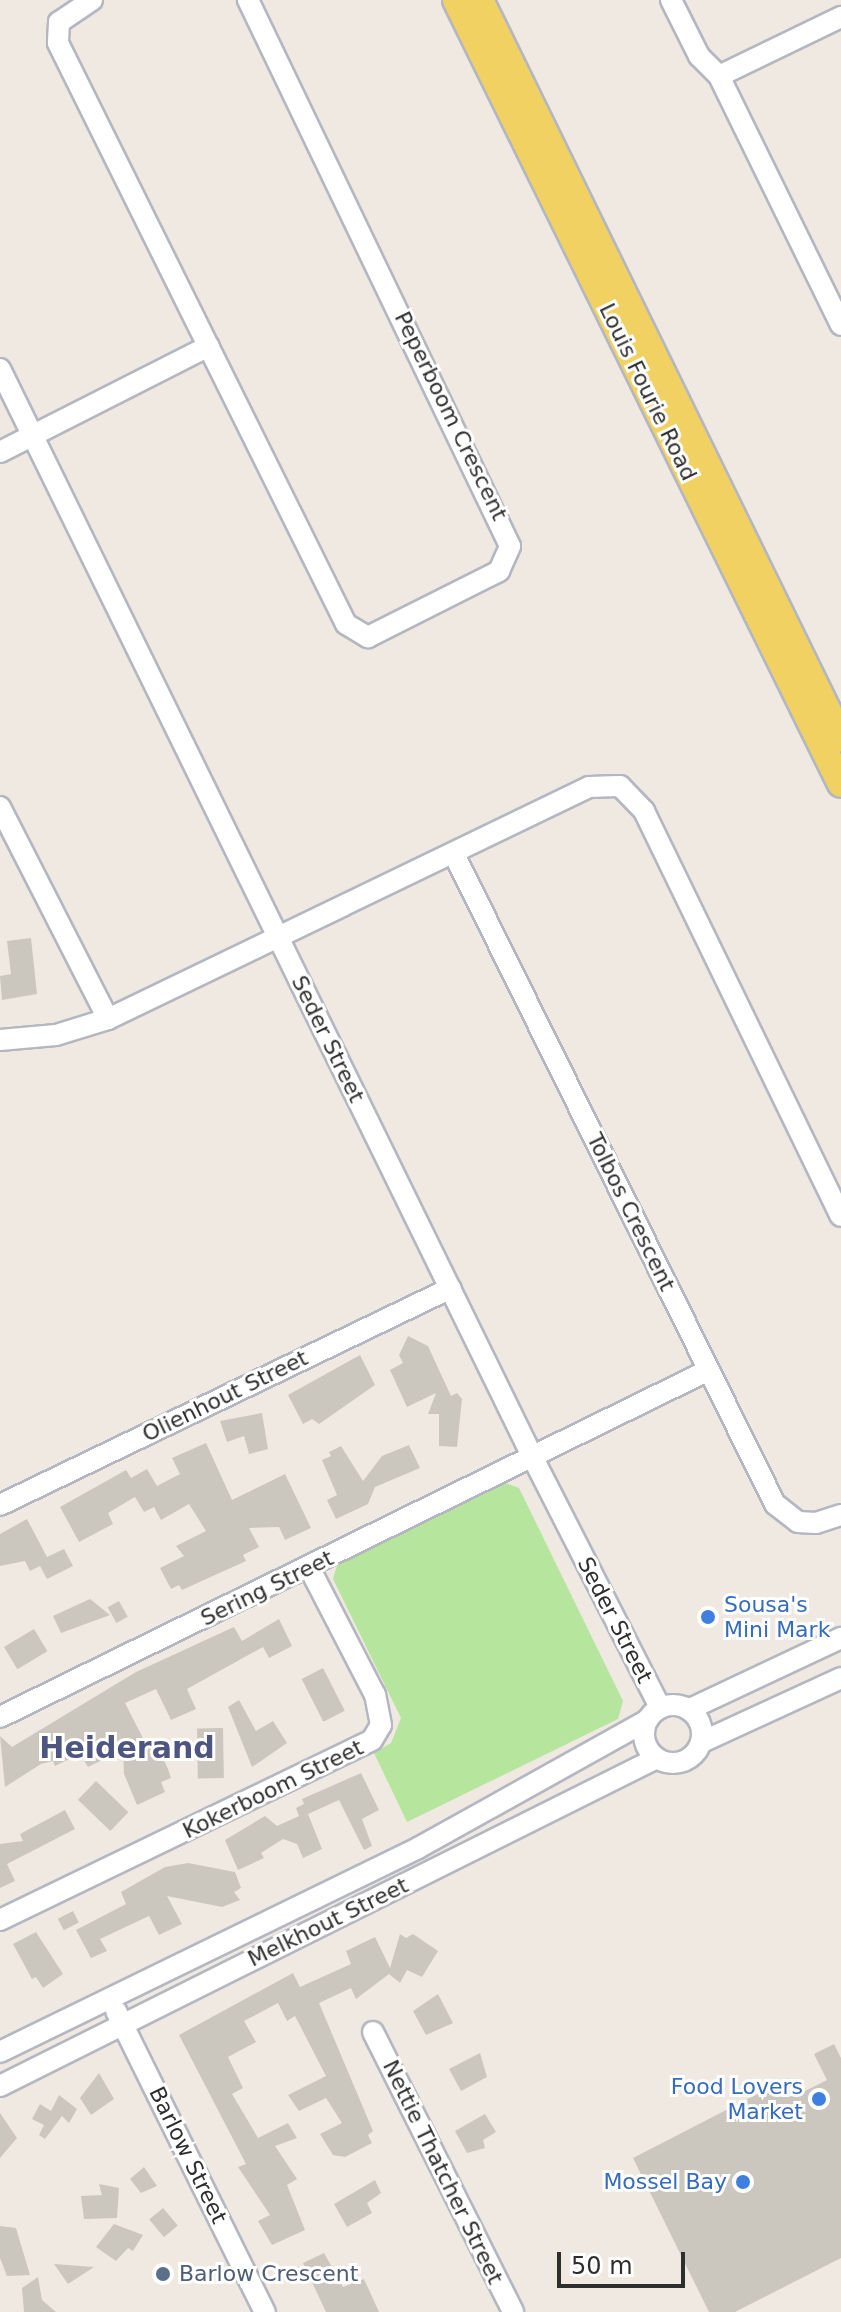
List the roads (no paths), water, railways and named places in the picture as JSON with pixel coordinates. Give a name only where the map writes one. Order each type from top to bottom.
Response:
[{"type":"main road","name":"Louis Fourie Road","points":[[456,0],[841,784]]},
{"type":"main road","name":"Louis Fourie Road","points":[[480,0],[841,738]]},
{"type":"street","name":"Peperboom Crescent","points":[[92,0],[59,22],[58,43],[355,634],[374,636],[505,566],[510,546],[506,531],[248,0]]},
{"type":"street","points":[[671,0],[699,56],[719,76],[841,325]]},
{"type":"street","points":[[719,76],[841,17]]},
{"type":"street","points":[[0,452],[209,346]]},
{"type":"street","name":"Seder Street","points":[[0,369],[533,1458],[653,1714]]},
{"type":"street","points":[[0,1040],[56,1035],[108,1019],[589,787],[628,789],[644,811],[841,1216]]},
{"type":"street","points":[[0,807],[9,843],[108,1019]]},
{"type":"street","name":"Tolbos Crescent","points":[[454,854],[709,1370],[785,1515],[816,1523],[841,1515]]},
{"type":"street","name":"Olienhout Street","points":[[0,1505],[450,1288]]},
{"type":"street","name":"Sering Street","points":[[0,1717],[709,1370]]},
{"type":"street","name":"Kokerboom Street","points":[[0,1920],[372,1740],[381,1725],[375,1695],[309,1567]]},
{"type":"street","points":[[841,1638],[690,1709],[653,1714],[645,1742],[657,1758],[686,1760],[702,1742],[841,1678]]},
{"type":"street","points":[[690,1709],[702,1725],[702,1742]]},
{"type":"street","name":"Melkhout Street","points":[[0,2052],[418,1848],[653,1714]]},
{"type":"street","name":"Melkhout Street","points":[[0,2086],[657,1758]]},
{"type":"street","name":"Barlow Street","points":[[108,1998],[265,2312]]},
{"type":"street","name":"Nettie Thatcher Street","points":[[373,2032],[513,2312]]},
{"type":"place","name":"Sousa's Mini Mark","points":[[708,1617]]},
{"type":"place","name":"Food Lovers Market","points":[[819,2099]]},
{"type":"place","name":"Mossel Bay","points":[[743,2182]]},
{"type":"place","name":"Barlow Crescent","points":[[163,2274]]},
{"type":"district","name":"Heiderand","points":[[127,1748]]}]
